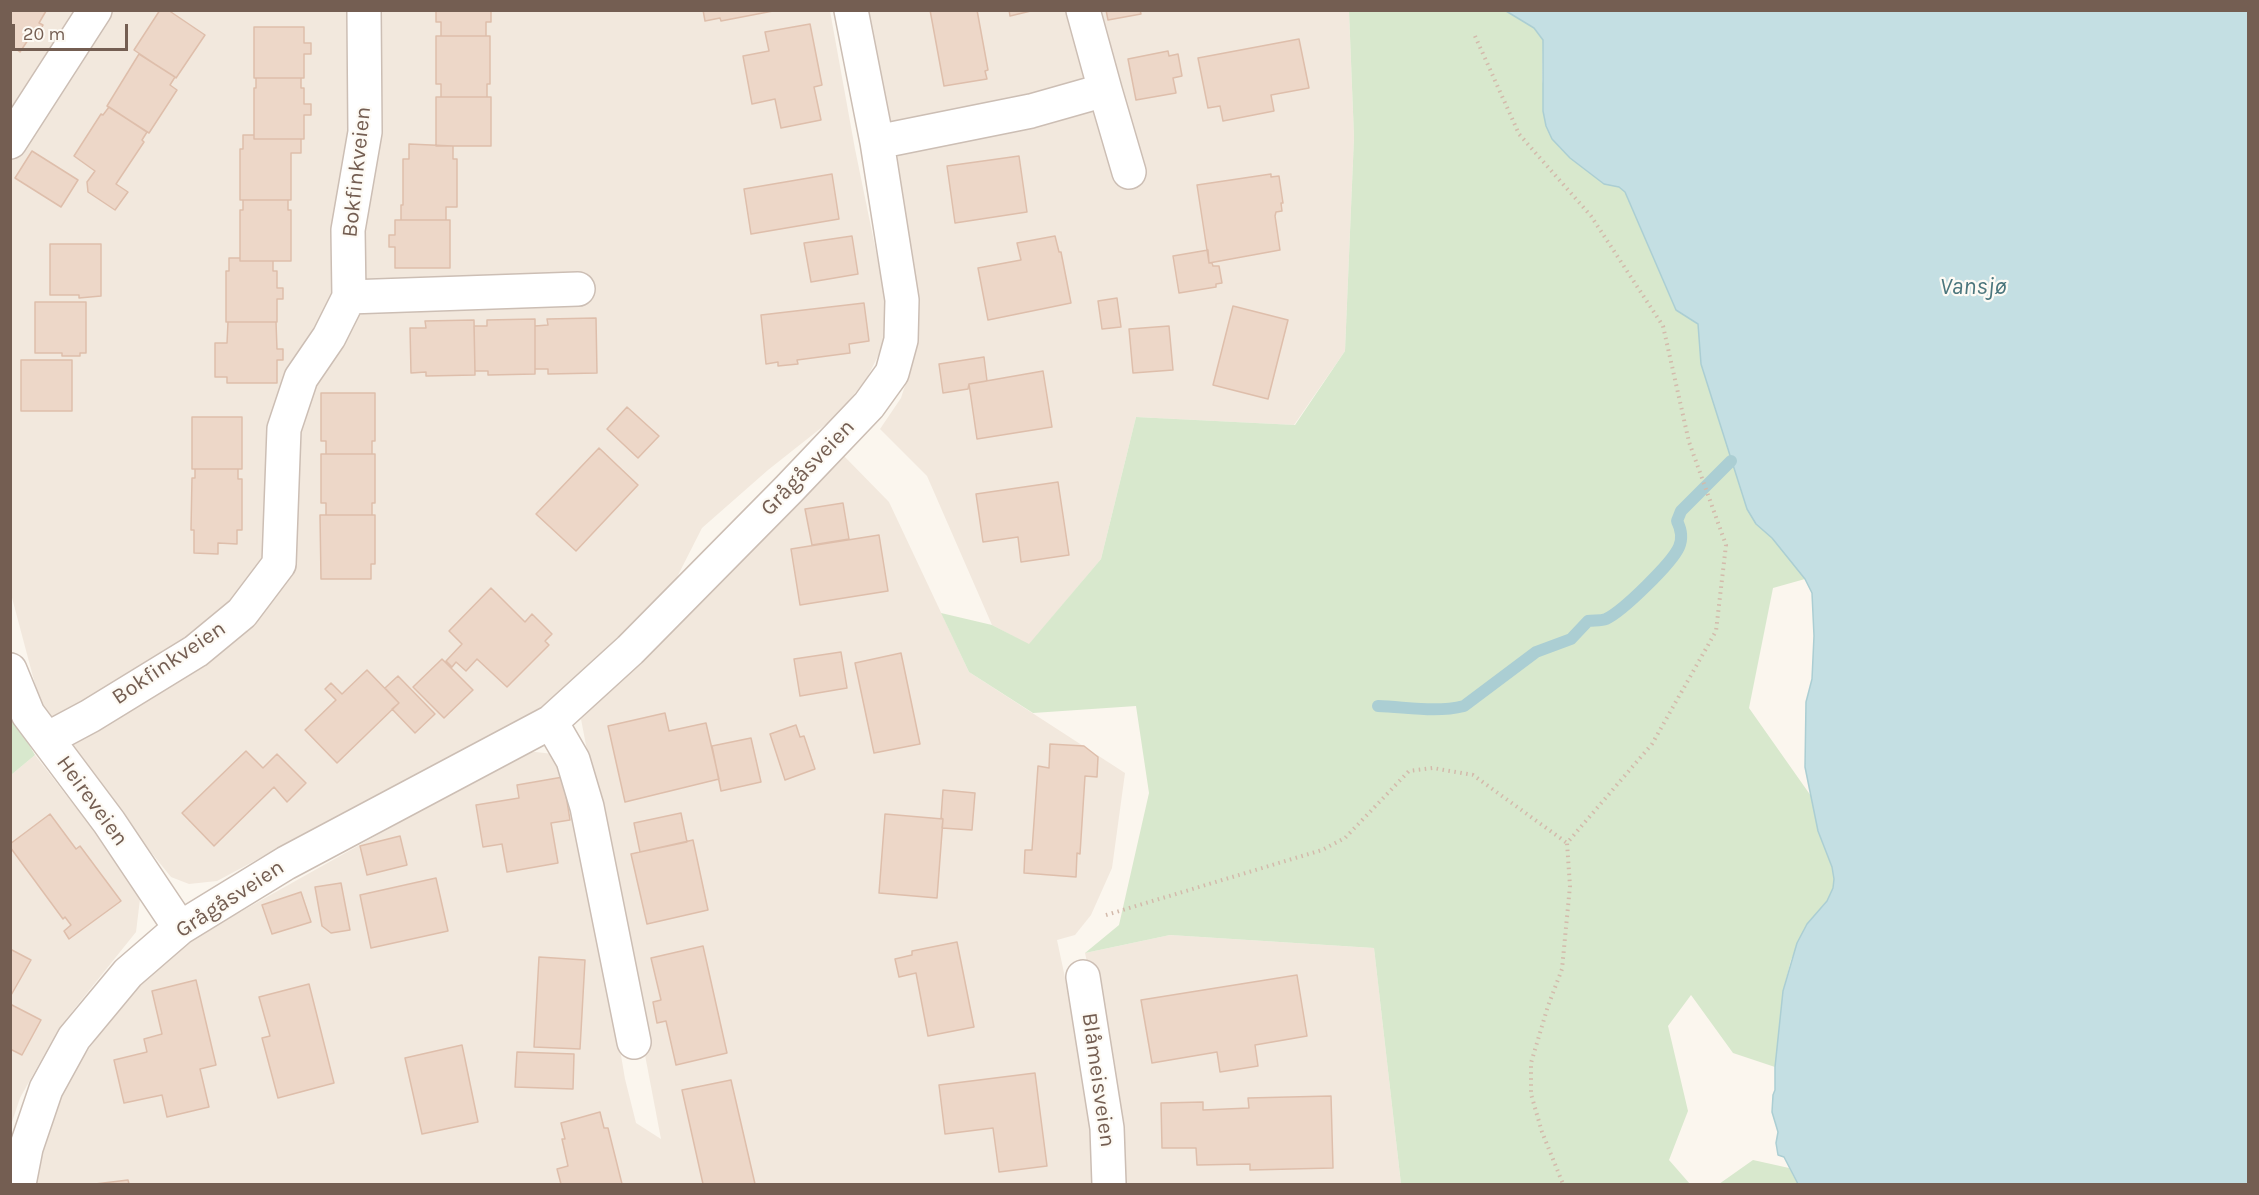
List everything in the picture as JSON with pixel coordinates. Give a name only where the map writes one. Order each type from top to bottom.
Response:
[{"type":"street","points":[[10,142],[95,10]]},
{"type":"street","name":"Bokfinkveien","points":[[47,739],[90,716],[195,651],[242,613],[279,564],[284,429],[301,378],[329,337],[349,297],[348,230],[365,132],[364,10]]},
{"type":"street","name":"Grågåsveien","points":[[19,1185],[26,1148],[46,1089],[74,1038],[128,973],[180,928],[286,863],[551,722],[630,650],[789,489],[869,405],[892,373],[900,340],[902,300],[877,142],[851,10]]},
{"type":"street","points":[[1083,10],[1129,172]]},
{"type":"street","points":[[877,142],[1031,111],[1105,90]]},
{"type":"street","points":[[349,297],[578,289]]},
{"type":"street","name":"Heireveien","points":[[10,670],[28,714],[109,822],[180,928]]},
{"type":"street","points":[[551,722],[573,760],[586,807],[634,1042]]},
{"type":"street","name":"Blåmeisveien","points":[[1083,977],[1107,1128],[1109,1185]]},
{"type":"path","points":[[1475,36],[1519,134],[1591,216],[1663,326],[1689,442],[1725,545],[1716,631],[1652,744],[1567,843],[1570,886],[1562,969],[1531,1063],[1531,1094],[1542,1132],[1563,1185]]},
{"type":"path","points":[[1106,915],[1322,850],[1345,838],[1408,771],[1433,768],[1473,775],[1567,843]]},
{"type":"shaded area","points":[[10,11],[830,11],[887,305],[885,342],[866,380],[835,417],[768,470],[702,528],[673,585],[554,701],[217,881],[189,884],[171,877],[40,703],[11,594]]},
{"type":"shaded area","points":[[866,11],[1349,11],[1354,137],[1345,351],[1294,425],[1136,417],[1101,559],[1029,645],[992,625],[927,476],[880,429],[901,398],[911,367],[919,326],[913,256]]},
{"type":"shaded area","points":[[844,456],[889,502],[969,672],[1125,773],[1112,868],[1091,915],[1075,935],[1057,940],[1083,1062],[1095,1175],[1093,1184],[34,1184],[42,1143],[71,1074],[119,1007],[176,948],[527,751],[553,754],[585,843],[625,1079],[636,1123],[661,1139],[581,719]]},
{"type":"shaded area","points":[[35,755],[141,891],[136,932],[59,1028],[20,1098],[11,1125],[11,775]]},
{"type":"shaded area","points":[[1170,935],[1374,948],[1401,1184],[1120,1184],[1123,1122],[1085,953]]},
{"type":"green space","points":[[1349,11],[1506,11],[1534,28],[1543,40],[1542,80],[1559,147],[1604,184],[1619,187],[1625,192],[1676,310],[1698,324],[1701,364],[1805,579],[1773,588],[1749,708],[1811,796],[1818,831],[1832,867],[1833,888],[1827,901],[1807,924],[1791,960],[1783,991],[1775,1067],[1733,1053],[1691,995],[1668,1026],[1688,1111],[1669,1160],[1690,1184],[1401,1184],[1374,948],[1170,935],[1085,953],[1119,925],[1149,793],[1136,706],[1033,713],[969,672],[941,613],[992,625],[1029,644],[1101,559],[1136,417],[1295,425],[1345,351],[1354,137]]},
{"type":"green space","points":[[10,713],[35,755],[11,775],[10,775]]},
{"type":"green space","points":[[1753,1160],[1789,1168],[1798,1184],[1719,1184]]},
{"type":"water","name":"Vansjø","points":[[1506,11],[2248,11],[2248,1184],[1798,1184],[1784,1157],[1778,1155],[1776,1143],[1778,1132],[1772,1112],[1783,991],[1797,943],[1807,924],[1827,901],[1834,879],[1832,867],[1818,831],[1805,767],[1806,702],[1812,679],[1814,636],[1812,593],[1805,579],[1772,538],[1756,524],[1747,509],[1701,364],[1698,324],[1676,310],[1625,192],[1619,187],[1604,184],[1570,158],[1552,139],[1543,111],[1543,40],[1534,28]]},
{"type":"building","points":[[10,10],[46,11],[39,23],[43,25],[36,37],[32,34],[20,52],[10,45]]},
{"type":"building","points":[[160,10],[168,10],[205,35],[176,78],[134,50]]},
{"type":"building","points":[[436,10],[491,10],[491,22],[486,22],[486,36],[441,36],[441,22],[436,22]]},
{"type":"building","points":[[703,10],[773,11],[721,21],[720,18],[705,21]]},
{"type":"building","points":[[930,10],[977,10],[988,70],[985,71],[987,79],[944,86]]},
{"type":"building","points":[[1009,10],[1035,10],[1010,16]]},
{"type":"building","points":[[1106,10],[1140,10],[1141,14],[1108,20]]},
{"type":"building","points":[[810,24],[822,85],[814,87],[821,120],[781,128],[775,99],[752,104],[743,56],[769,51],[765,32]]},
{"type":"building","points":[[254,27],[304,27],[304,43],[311,43],[311,54],[304,54],[304,78],[254,78]]},
{"type":"building","points":[[436,36],[490,36],[490,84],[487,84],[487,97],[441,97],[441,84],[436,84]]},
{"type":"building","points":[[1299,39],[1309,88],[1271,95],[1274,111],[1223,121],[1220,106],[1208,108],[1198,58]]},
{"type":"building","points":[[1168,51],[1169,56],[1178,54],[1182,76],[1173,78],[1176,93],[1136,100],[1128,59]]},
{"type":"building","points":[[139,54],[175,77],[170,85],[177,90],[149,133],[107,106]]},
{"type":"building","points":[[256,78],[301,78],[301,88],[304,88],[304,104],[311,104],[311,115],[304,115],[304,139],[254,139]]},
{"type":"building","points":[[436,97],[491,97],[491,146],[436,146]]},
{"type":"building","points":[[109,107],[147,132],[142,140],[144,142],[116,184],[128,192],[115,210],[88,192],[87,182],[95,171],[74,156],[101,114],[103,115]]},
{"type":"building","points":[[243,135],[254,135],[254,139],[301,139],[301,153],[291,153],[291,200],[240,200],[240,149],[243,149]]},
{"type":"building","points":[[409,144],[453,146],[453,159],[457,159],[457,207],[446,207],[446,220],[401,220],[403,159],[409,159]]},
{"type":"building","points":[[32,151],[78,180],[61,207],[15,178]]},
{"type":"building","points":[[1019,156],[1027,212],[955,223],[947,166]]},
{"type":"building","points":[[832,174],[839,219],[751,234],[744,189]]},
{"type":"building","points":[[1271,174],[1271,177],[1279,176],[1283,203],[1281,203],[1282,211],[1276,212],[1275,216],[1280,250],[1209,263],[1197,185]]},
{"type":"building","points":[[243,200],[288,200],[288,210],[291,210],[291,261],[240,261],[240,210],[243,210]]},
{"type":"building","points":[[395,220],[450,220],[450,268],[395,268],[395,247],[389,247],[389,235],[395,235]]},
{"type":"building","points":[[852,236],[858,274],[811,282],[804,243]]},
{"type":"building","points":[[1055,236],[1059,252],[1061,252],[1071,303],[988,320],[978,268],[1021,260],[1017,243]]},
{"type":"building","points":[[50,244],[101,244],[101,296],[79,298],[79,295],[50,295]]},
{"type":"building","points":[[1208,250],[1209,263],[1219,266],[1222,283],[1216,284],[1216,287],[1179,293],[1173,256]]},
{"type":"building","points":[[229,258],[240,258],[240,261],[273,261],[273,271],[277,271],[277,288],[283,288],[283,299],[277,299],[277,322],[226,322],[226,271],[229,271]]},
{"type":"building","points":[[1117,298],[1121,327],[1102,329],[1098,301]]},
{"type":"building","points":[[35,302],[86,302],[86,353],[80,353],[80,356],[62,356],[62,353],[35,353]]},
{"type":"building","points":[[864,303],[869,341],[849,344],[850,353],[797,360],[798,364],[778,366],[778,362],[766,364],[761,315]]},
{"type":"building","points":[[1233,306],[1288,320],[1268,399],[1213,385]]},
{"type":"building","points":[[596,318],[597,373],[548,374],[548,369],[535,369],[535,326],[548,325],[547,319]]},
{"type":"building","points":[[535,319],[535,374],[488,375],[488,371],[475,371],[474,326],[487,326],[487,320]]},
{"type":"building","points":[[474,320],[475,375],[426,376],[426,372],[411,373],[410,328],[426,328],[425,321]]},
{"type":"building","points":[[228,322],[276,322],[277,349],[283,349],[283,360],[277,360],[277,383],[227,383],[227,377],[215,377],[215,343],[227,343]]},
{"type":"building","points":[[1169,326],[1173,370],[1133,373],[1129,329]]},
{"type":"building","points":[[984,357],[987,381],[969,384],[968,389],[943,393],[939,364]]},
{"type":"building","points":[[21,360],[72,360],[72,411],[21,411]]},
{"type":"building","points":[[1043,371],[1052,427],[977,439],[969,384]]},
{"type":"building","points":[[321,393],[375,393],[375,441],[372,441],[372,454],[326,454],[326,441],[321,441]]},
{"type":"building","points":[[627,407],[659,436],[638,458],[607,429]]},
{"type":"building","points":[[192,417],[242,417],[242,469],[192,469]]},
{"type":"building","points":[[599,448],[638,485],[576,551],[536,514]]},
{"type":"building","points":[[321,454],[375,454],[375,503],[372,503],[372,515],[326,515],[326,503],[321,503]]},
{"type":"building","points":[[195,469],[238,469],[238,479],[242,479],[242,530],[237,530],[237,544],[218,543],[218,554],[194,553],[194,530],[191,530],[192,478],[195,478]]},
{"type":"building","points":[[1058,482],[1069,555],[1021,562],[1018,537],[983,542],[976,494]]},
{"type":"building","points":[[843,503],[849,539],[812,545],[805,509]]},
{"type":"building","points":[[320,515],[375,515],[375,564],[371,564],[371,579],[321,579]]},
{"type":"building","points":[[879,535],[888,591],[800,605],[791,549]]},
{"type":"building","points":[[491,588],[525,622],[532,614],[552,634],[545,641],[549,645],[507,687],[477,659],[466,671],[456,662],[452,667],[446,661],[462,644],[449,631]]},
{"type":"building","points":[[841,652],[847,688],[800,696],[794,659]]},
{"type":"building","points":[[901,653],[920,744],[874,753],[855,663]]},
{"type":"building","points":[[442,659],[473,690],[444,718],[413,687]]},
{"type":"building","points":[[367,670],[399,703],[337,763],[305,730],[336,700],[325,689],[331,683],[342,694]]},
{"type":"building","points":[[398,676],[435,714],[415,733],[392,709],[399,703],[385,688]]},
{"type":"building","points":[[665,713],[669,731],[706,723],[719,779],[625,802],[608,726]]},
{"type":"building","points":[[796,725],[800,737],[804,736],[815,769],[785,780],[770,734]]},
{"type":"building","points":[[751,738],[761,782],[721,791],[712,746]]},
{"type":"building","points":[[1050,744],[1084,746],[1098,757],[1097,777],[1085,776],[1080,854],[1077,853],[1076,877],[1024,873],[1025,850],[1032,850],[1038,766],[1049,768]]},
{"type":"building","points":[[246,751],[263,768],[277,754],[306,783],[287,802],[274,787],[214,846],[182,813]]},
{"type":"building","points":[[563,777],[570,820],[551,823],[558,863],[507,872],[502,844],[483,847],[476,805],[519,798],[517,785]]},
{"type":"building","points":[[943,790],[975,793],[972,830],[942,828]]},
{"type":"building","points":[[681,813],[687,842],[640,852],[634,823]]},
{"type":"building","points":[[50,814],[76,849],[80,846],[121,901],[69,939],[64,931],[71,925],[65,917],[63,919],[10,847],[10,844]]},
{"type":"building","points":[[885,814],[943,819],[937,898],[879,893]]},
{"type":"building","points":[[400,836],[407,865],[367,875],[360,846]]},
{"type":"building","points":[[693,840],[708,910],[647,924],[631,854]]},
{"type":"building","points":[[436,878],[448,931],[371,948],[360,895]]},
{"type":"building","points":[[341,883],[350,930],[331,933],[322,926],[315,887]]},
{"type":"building","points":[[301,892],[311,922],[272,934],[262,905]]},
{"type":"building","points":[[957,942],[974,1027],[928,1036],[916,973],[899,977],[895,959],[912,955],[912,951]]},
{"type":"building","points":[[703,946],[727,1053],[676,1065],[666,1021],[657,1023],[653,1002],[661,1000],[651,958]]},
{"type":"building","points":[[10,949],[31,960],[10,997]]},
{"type":"building","points":[[539,957],[585,960],[580,1049],[534,1047]]},
{"type":"building","points":[[1297,975],[1307,1036],[1255,1045],[1258,1066],[1220,1072],[1217,1052],[1152,1063],[1141,1000]]},
{"type":"building","points":[[196,980],[216,1065],[200,1069],[209,1107],[167,1117],[162,1095],[124,1103],[114,1060],[147,1052],[144,1039],[162,1034],[152,991]]},
{"type":"building","points":[[309,984],[334,1083],[278,1098],[262,1038],[270,1036],[259,997]]},
{"type":"building","points":[[10,1004],[41,1020],[22,1055],[10,1049]]},
{"type":"building","points":[[462,1045],[478,1122],[422,1134],[405,1058]]},
{"type":"building","points":[[517,1052],[574,1054],[573,1089],[515,1087]]},
{"type":"building","points":[[1035,1073],[1047,1166],[999,1172],[993,1128],[945,1134],[939,1085]]},
{"type":"building","points":[[731,1080],[755,1184],[703,1184],[682,1090]]},
{"type":"building","points":[[1331,1096],[1333,1168],[1250,1170],[1250,1164],[1197,1165],[1196,1148],[1162,1148],[1161,1103],[1203,1102],[1203,1110],[1249,1108],[1248,1098]]},
{"type":"building","points":[[600,1112],[604,1128],[608,1128],[622,1184],[561,1184],[557,1169],[568,1166],[561,1123]]},
{"type":"building","points":[[128,1180],[129,1184],[95,1184]]},
{"type":"waterway","points":[[1378,706],[1432,709],[1464,706],[1536,652],[1571,639],[1588,621],[1604,620],[1614,614],[1646,586],[1675,554],[1681,540],[1677,521],[1681,511],[1731,461]]}]
